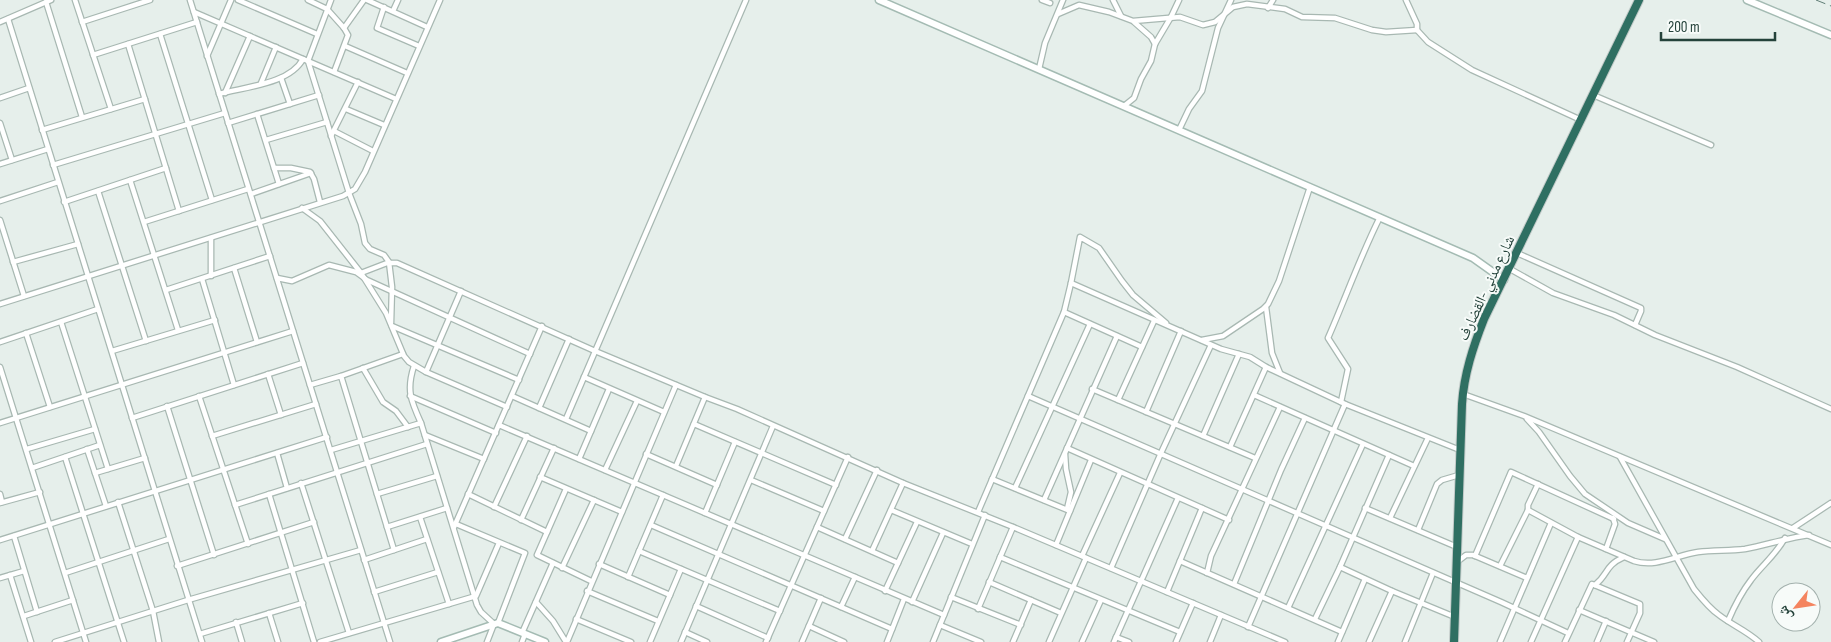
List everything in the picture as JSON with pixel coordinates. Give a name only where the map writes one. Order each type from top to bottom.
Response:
[{"type":"highway","name":"شارع مدني -القضارف","points":[[1454,642],[1463,394],[1474,346],[1484,319],[1639,0]]},
{"type":"main road","points":[[879,0],[1473,258],[1504,280]]},
{"type":"main road","points":[[1747,0],[1831,35]]},
{"type":"main road","points":[[442,642],[496,624],[545,642]]},
{"type":"street","points":[[75,0],[111,108]]},
{"type":"street","points":[[82,22],[150,0]]},
{"type":"street","points":[[190,0],[222,94],[225,112],[248,188],[390,642]]},
{"type":"street","points":[[208,56],[231,0]]},
{"type":"street","points":[[238,0],[317,34]]},
{"type":"street","points":[[308,0],[328,9],[348,35],[334,72]]},
{"type":"street","points":[[222,94],[282,78],[296,68],[305,60],[331,0]]},
{"type":"street","points":[[344,28],[365,0],[427,27]]},
{"type":"street","points":[[393,11],[398,0]]},
{"type":"street","points":[[0,304],[211,238],[357,188],[440,0]]},
{"type":"street","points":[[566,419],[746,0]]},
{"type":"street","points":[[1042,0],[1050,3]]},
{"type":"street","points":[[1039,69],[1045,43],[1063,0]]},
{"type":"street","points":[[1058,14],[1086,0]]},
{"type":"street","points":[[1113,0],[1115,8],[1122,17]]},
{"type":"street","points":[[1124,106],[1134,98],[1141,79],[1151,62],[1154,44],[1179,0]]},
{"type":"street","points":[[1179,130],[1189,108],[1202,91],[1223,15],[1231,0]]},
{"type":"street","points":[[1268,8],[1273,0]]},
{"type":"street","points":[[1406,0],[1417,24],[1417,30],[1428,42],[1472,70],[1581,120]]},
{"type":"street","points":[[0,22],[39,2],[49,1],[82,117]]},
{"type":"street","points":[[1133,21],[1171,17],[1184,18],[1203,25],[1214,22],[1233,7],[1242,4],[1285,9],[1302,17],[1335,18],[1372,30],[1386,32],[1417,30]]},
{"type":"street","points":[[1076,6],[1087,6],[1133,21],[1151,37],[1154,44]]},
{"type":"street","points":[[384,7],[377,28],[419,46]]},
{"type":"street","points":[[194,12],[396,99]]},
{"type":"street","points":[[8,19],[202,642]]},
{"type":"street","points":[[93,55],[197,22]]},
{"type":"street","points":[[160,34],[212,200]]},
{"type":"street","points":[[222,94],[250,36]]},
{"type":"street","points":[[128,44],[179,211]]},
{"type":"street","points":[[345,46],[407,73]]},
{"type":"street","points":[[261,83],[276,47]]},
{"type":"street","points":[[305,60],[332,133],[349,192],[361,224],[366,246],[384,255],[389,262],[392,292],[392,325]]},
{"type":"street","points":[[282,78],[290,104]]},
{"type":"street","points":[[332,133],[346,109],[358,82]]},
{"type":"street","points":[[0,98],[29,88]]},
{"type":"street","points":[[228,122],[319,95]]},
{"type":"street","points":[[1592,95],[1711,145]]},
{"type":"street","points":[[42,130],[145,98]]},
{"type":"street","points":[[346,109],[384,125]]},
{"type":"street","points":[[53,165],[225,112]]},
{"type":"street","points":[[258,114],[279,184]]},
{"type":"street","points":[[266,140],[327,122]]},
{"type":"street","points":[[0,123],[12,160]]},
{"type":"street","points":[[332,133],[373,151]]},
{"type":"street","points":[[0,164],[48,149]]},
{"type":"street","points":[[64,202],[166,168]]},
{"type":"street","points":[[274,168],[296,168],[311,173]]},
{"type":"street","points":[[250,194],[311,173]]},
{"type":"street","points":[[311,173],[320,202]]},
{"type":"street","points":[[130,180],[178,330]]},
{"type":"street","points":[[0,201],[58,182]]},
{"type":"street","points":[[1200,340],[1223,336],[1266,307],[1279,281],[1310,187]]},
{"type":"street","points":[[144,222],[248,188]]},
{"type":"street","points":[[98,190],[146,340]]},
{"type":"street","points":[[302,208],[320,221],[367,280],[392,325],[403,354],[409,362],[426,372],[507,407]]},
{"type":"street","points":[[1248,627],[1343,403],[1348,369],[1328,338],[1354,271],[1380,217]]},
{"type":"street","points":[[0,220],[2,236],[24,296]]},
{"type":"street","points":[[978,512],[1064,312],[1080,237],[1099,248],[1133,295],[1170,327]]},
{"type":"street","points":[[211,238],[211,276]]},
{"type":"street","points":[[13,262],[78,244]]},
{"type":"street","points":[[1517,253],[1641,308],[1635,325]]},
{"type":"street","points":[[166,290],[270,256]]},
{"type":"street","points":[[361,272],[389,262],[397,263],[595,351],[848,457],[903,483],[978,512],[1285,642]]},
{"type":"street","points":[[276,278],[292,281],[329,265],[356,272],[367,280],[392,292],[530,354]]},
{"type":"street","points":[[234,268],[257,342]]},
{"type":"street","points":[[1510,268],[1553,293],[1614,315],[1677,344],[1737,367],[1831,409]]},
{"type":"street","points":[[202,279],[234,385]]},
{"type":"street","points":[[1071,283],[1211,345],[1250,357],[1266,367],[1343,403],[1460,450]]},
{"type":"street","points":[[426,372],[461,291]]},
{"type":"street","points":[[1266,307],[1272,353],[1280,373]]},
{"type":"street","points":[[0,342],[98,310]]},
{"type":"street","points":[[1064,312],[1142,347]]},
{"type":"street","points":[[112,351],[215,320]]},
{"type":"street","points":[[1118,400],[1154,321]]},
{"type":"street","points":[[62,322],[108,470]]},
{"type":"street","points":[[1015,488],[1054,407],[1090,324]]},
{"type":"street","points":[[392,325],[518,380]]},
{"type":"street","points":[[455,526],[542,326]]},
{"type":"street","points":[[0,423],[293,331]]},
{"type":"street","points":[[1146,412],[1181,331]]},
{"type":"street","points":[[26,333],[50,407]]},
{"type":"street","points":[[1044,500],[1117,336]]},
{"type":"street","points":[[539,408],[569,339]]},
{"type":"street","points":[[1111,568],[1211,345]]},
{"type":"street","points":[[310,385],[403,354]]},
{"type":"street","points":[[1203,436],[1239,354]]},
{"type":"street","points":[[132,418],[303,363]]},
{"type":"street","points":[[414,366],[410,381],[410,396],[425,434],[447,508],[455,526],[479,609],[496,624]]},
{"type":"street","points":[[0,367],[86,642]]},
{"type":"street","points":[[1230,447],[1266,367]]},
{"type":"street","points":[[363,368],[380,399],[396,411],[408,427]]},
{"type":"street","points":[[268,374],[281,415]]},
{"type":"street","points":[[341,376],[394,550]]},
{"type":"street","points":[[584,378],[664,412]]},
{"type":"street","points":[[566,642],[676,385]]},
{"type":"street","points":[[579,459],[609,388]]},
{"type":"street","points":[[1092,389],[1255,458]]},
{"type":"street","points":[[1463,394],[1524,416],[1831,544]]},
{"type":"street","points":[[1254,395],[1414,466]]},
{"type":"street","points":[[199,396],[248,544]]},
{"type":"street","points":[[410,396],[496,433]]},
{"type":"street","points":[[512,396],[591,431]]},
{"type":"street","points":[[1028,396],[1269,500],[1568,633]]},
{"type":"street","points":[[676,466],[705,398]]},
{"type":"street","points":[[605,470],[637,401]]},
{"type":"street","points":[[212,436],[316,404]]},
{"type":"street","points":[[167,406],[214,556]]},
{"type":"street","points":[[1207,573],[1211,556],[1280,407]]},
{"type":"street","points":[[1524,416],[1539,432],[1585,494],[1628,523],[1666,540]]},
{"type":"street","points":[[1234,584],[1305,418]]},
{"type":"street","points":[[331,450],[421,423]]},
{"type":"street","points":[[499,424],[886,591],[944,614]]},
{"type":"street","points":[[694,424],[836,485]]},
{"type":"street","points":[[681,642],[773,426]]},
{"type":"street","points":[[27,449],[96,429]]},
{"type":"street","points":[[425,434],[484,459]]},
{"type":"street","points":[[494,506],[527,436]]},
{"type":"street","points":[[0,540],[327,437]]},
{"type":"street","points":[[1390,518],[1428,438]]},
{"type":"street","points":[[705,513],[736,442]]},
{"type":"street","points":[[235,505],[427,444]]},
{"type":"street","points":[[1288,608],[1363,444]]},
{"type":"street","points":[[32,468],[100,445]]},
{"type":"street","points":[[521,520],[554,448]]},
{"type":"street","points":[[87,450],[106,506]]},
{"type":"street","points":[[1066,450],[1229,520]]},
{"type":"street","points":[[1066,450],[1066,469],[1071,492],[1068,510]]},
{"type":"street","points":[[277,453],[287,488]]},
{"type":"street","points":[[646,454],[717,485]]},
{"type":"street","points":[[1315,619],[1389,455]]},
{"type":"street","points":[[1620,456],[1699,596],[1708,606],[1759,642]]},
{"type":"street","points":[[65,457],[124,642]]},
{"type":"street","points":[[696,606],[767,640],[848,457]]},
{"type":"street","points":[[95,473],[145,458]]},
{"type":"street","points":[[1056,545],[1068,510],[1091,460]]},
{"type":"street","points":[[845,539],[877,470]]},
{"type":"street","points":[[1057,642],[1050,641],[1120,472]]},
{"type":"street","points":[[1475,556],[1510,473],[1614,519]]},
{"type":"street","points":[[1418,530],[1437,484],[1442,480],[1460,475]]},
{"type":"street","points":[[377,494],[437,476]]},
{"type":"street","points":[[540,477],[622,512]]},
{"type":"street","points":[[992,479],[1068,510]]},
{"type":"street","points":[[751,480],[824,511]]},
{"type":"street","points":[[301,483],[349,633]]},
{"type":"street","points":[[872,551],[903,483]]},
{"type":"street","points":[[1500,566],[1528,510],[1528,505],[1538,484]]},
{"type":"street","points":[[537,556],[566,489]]},
{"type":"street","points":[[0,494],[1,502],[40,492]]},
{"type":"street","points":[[269,494],[314,642]]},
{"type":"street","points":[[468,494],[547,532]]},
{"type":"street","points":[[628,577],[663,495]]},
{"type":"street","points":[[1114,642],[1178,498]]},
{"type":"street","points":[[562,568],[594,500]]},
{"type":"street","points":[[118,502],[153,611],[159,642]]},
{"type":"street","points":[[1793,528],[1831,503]]},
{"type":"street","points":[[1602,506],[1614,519],[1615,524],[1606,549]]},
{"type":"street","points":[[387,527],[447,508]]},
{"type":"street","points":[[1167,592],[1202,508]]},
{"type":"street","points":[[1365,508],[1458,547]]},
{"type":"street","points":[[891,510],[972,544]]},
{"type":"street","points":[[1528,510],[1578,537],[1624,557],[1646,563],[1696,552],[1742,549],[1785,538],[1810,535]]},
{"type":"street","points":[[933,642],[985,515]]},
{"type":"street","points":[[420,517],[448,604]]},
{"type":"street","points":[[177,566],[214,556],[314,522]]},
{"type":"street","points":[[886,591],[917,522]]},
{"type":"street","points":[[1500,642],[1551,523]]},
{"type":"street","points":[[651,525],[892,629]]},
{"type":"street","points":[[455,526],[537,556],[592,581]]},
{"type":"street","points":[[818,527],[898,562]]},
{"type":"street","points":[[978,609],[1013,527]]},
{"type":"street","points":[[912,602],[943,533]]},
{"type":"street","points":[[14,536],[37,612]]},
{"type":"street","points":[[1531,642],[1578,537]]},
{"type":"street","points":[[1728,621],[1751,580],[1776,553],[1785,538]]},
{"type":"street","points":[[65,573],[169,539]]},
{"type":"street","points":[[364,560],[427,539]]},
{"type":"street","points":[[476,596],[499,543]]},
{"type":"street","points":[[55,642],[188,600],[361,550]]},
{"type":"street","points":[[640,550],[780,611]]},
{"type":"street","points":[[487,642],[525,552]]},
{"type":"street","points":[[1457,562],[1467,554],[1527,578]]},
{"type":"street","points":[[1000,557],[1180,632]]},
{"type":"street","points":[[1565,642],[1589,587],[1592,584],[1595,585],[1602,578],[1611,564],[1624,557]]},
{"type":"street","points":[[1180,561],[1342,632]]},
{"type":"street","points":[[522,642],[536,602],[553,563]]},
{"type":"street","points":[[599,564],[670,596]]},
{"type":"street","points":[[1340,567],[1365,580],[1455,617]]},
{"type":"street","points":[[650,642],[682,569]]},
{"type":"street","points":[[0,578],[24,571]]},
{"type":"street","points":[[374,592],[438,572]]},
{"type":"street","points":[[1405,642],[1433,573]]},
{"type":"street","points":[[10,575],[32,642]]},
{"type":"street","points":[[841,607],[856,577]]},
{"type":"street","points":[[1338,642],[1365,580]]},
{"type":"street","points":[[989,582],[1061,613]]},
{"type":"street","points":[[1595,585],[1640,604],[1640,613],[1628,642]]},
{"type":"street","points":[[587,591],[658,621]]},
{"type":"street","points":[[1369,642],[1392,591]]},
{"type":"street","points":[[320,642],[476,596]]},
{"type":"street","points":[[802,642],[821,598]]},
{"type":"street","points":[[887,642],[904,598]]},
{"type":"street","points":[[950,598],[1021,625]]},
{"type":"street","points":[[24,616],[73,600]]},
{"type":"street","points":[[1013,642],[1031,600]]},
{"type":"street","points":[[1082,642],[1101,600]]},
{"type":"street","points":[[536,602],[566,642]]},
{"type":"street","points":[[200,634],[303,603]]},
{"type":"street","points":[[1176,642],[1192,603]]},
{"type":"street","points":[[1579,610],[1654,642]]},
{"type":"street","points":[[269,612],[278,642]]},
{"type":"street","points":[[1210,642],[1221,615]]},
{"type":"street","points":[[576,619],[631,642]]},
{"type":"street","points":[[1597,642],[1606,621]]},
{"type":"street","points":[[236,622],[242,642]]},
{"type":"street","points":[[940,624],[981,642]]},
{"type":"street","points":[[809,626],[844,642]]},
{"type":"street","points":[[685,632],[707,642]]},
{"type":"street","points":[[1116,636],[1129,642]]},
{"type":"railway","points":[[1816,0],[1831,6]]}]
